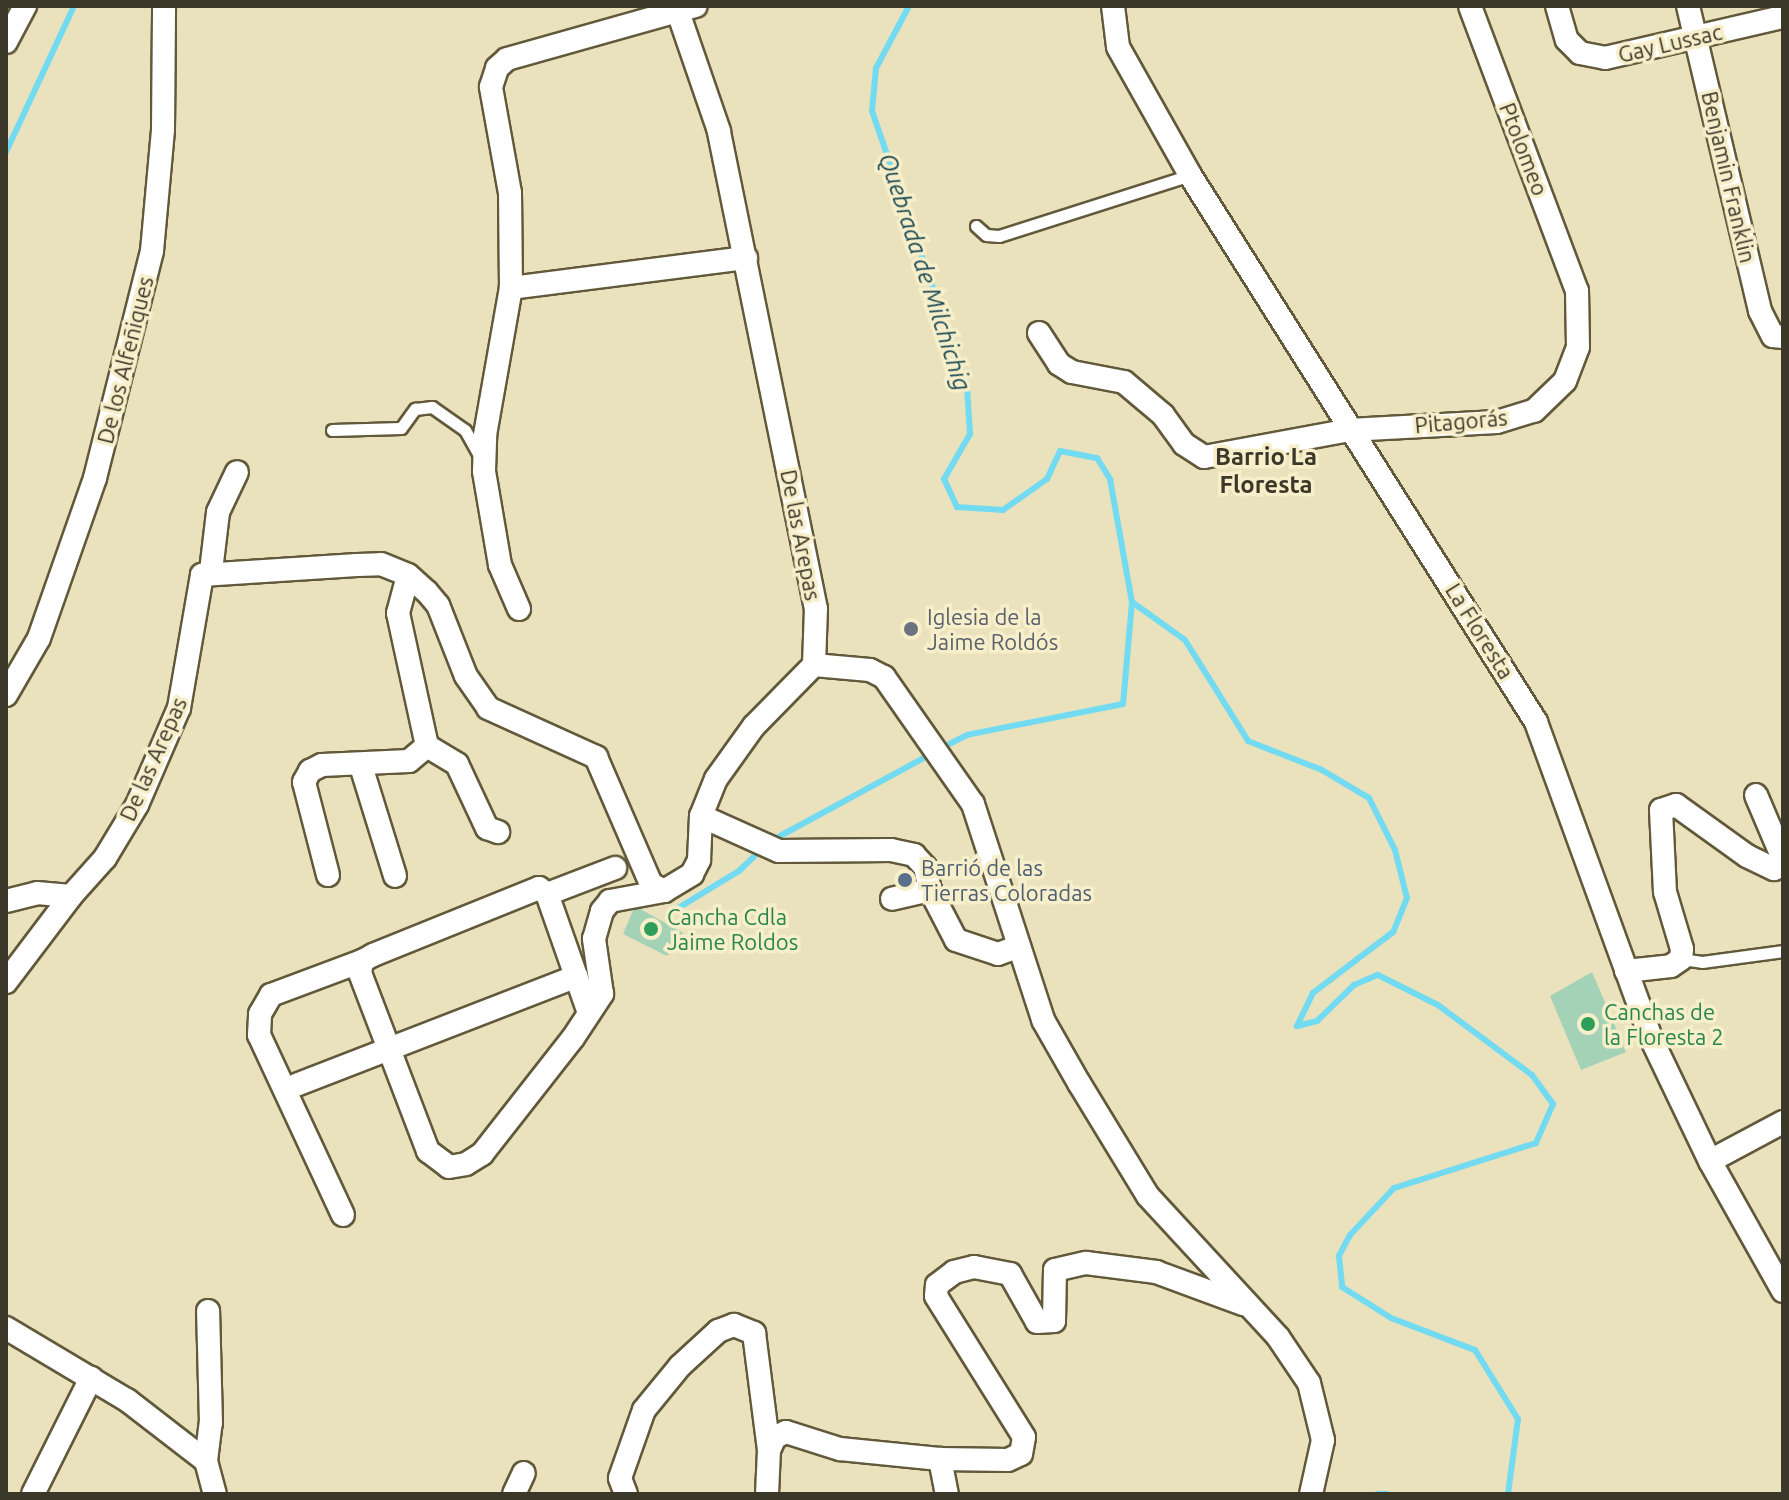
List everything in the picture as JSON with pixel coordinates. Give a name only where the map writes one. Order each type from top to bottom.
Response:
[{"type":"street","points":[[6,42],[25,6]]},
{"type":"street","name":"De los Alfeñiques","points":[[6,695],[39,638],[95,478],[152,251],[163,129],[164,6]]},
{"type":"street","name":"La Floresta","points":[[1113,6],[1118,47],[1190,175],[1410,529],[1465,603],[1536,722],[1650,1036],[1710,1161],[1783,1291]]},
{"type":"street","name":"Ptolomeo","points":[[1470,6],[1577,291]]},
{"type":"street","name":"Gay Lussac","points":[[1557,6],[1567,40],[1580,53],[1605,58],[1783,17]]},
{"type":"street","name":"Benjamin Franklin","points":[[1688,6],[1760,311],[1773,336],[1783,337]]},
{"type":"street","points":[[519,609],[500,565],[484,471],[485,435],[511,288],[510,193],[491,87],[497,68],[507,59],[683,8]]},
{"type":"street","name":"De las Arepas","points":[[683,8],[719,131],[816,609],[814,665]]},
{"type":"street","points":[[511,288],[746,258]]},
{"type":"street","name":"Pitagorás","points":[[1039,333],[1059,364],[1072,372],[1124,382],[1163,415],[1184,444],[1204,457],[1349,430],[1497,422],[1534,411],[1565,381],[1578,347],[1577,291]]},
{"type":"street","name":"De las Arepas","points":[[71,896],[105,858],[137,805],[179,708],[188,678],[196,590],[202,575],[211,571],[218,512],[237,472]]},
{"type":"street","points":[[211,571],[283,573],[381,564],[408,575],[438,605],[466,676],[488,708],[596,757],[651,884],[664,891]]},
{"type":"street","points":[[408,575],[398,613],[427,746],[457,764],[487,828],[498,832]]},
{"type":"street","points":[[362,961],[361,985],[390,1049],[428,1151],[449,1167],[466,1164],[482,1154],[602,994],[594,939],[602,911],[610,901],[664,891],[692,874],[699,860],[701,816],[716,779],[754,726],[814,665],[840,665],[884,677],[939,749],[973,804],[1043,1020],[1132,1172],[1167,1218],[1297,1359],[1309,1383],[1323,1440],[1311,1494]]},
{"type":"street","points":[[328,875],[304,782],[310,771],[322,765],[361,766],[409,761],[427,746]]},
{"type":"street","points":[[361,766],[395,876]]},
{"type":"street","points":[[1626,971],[1671,966],[1681,959],[1665,892],[1661,810],[1676,805],[1747,856],[1774,869],[1782,865],[1781,854],[1756,795]]},
{"type":"street","points":[[701,816],[779,851],[905,851],[925,867],[930,890],[956,940],[998,954],[1017,947]]},
{"type":"street","points":[[343,1215],[259,1035],[259,1024],[271,995],[532,891],[547,894],[615,868]]},
{"type":"street","points":[[892,899],[930,890]]},
{"type":"street","points":[[6,901],[37,893],[71,896]]},
{"type":"street","points":[[547,894],[589,1013]]},
{"type":"street","points":[[6,982],[71,896]]},
{"type":"street","points":[[296,1085],[577,976]]},
{"type":"street","points":[[1710,1161],[1783,1122]]},
{"type":"street","points":[[769,1450],[775,1437],[786,1432],[840,1449],[940,1459],[1008,1460],[1026,1448],[1010,1414],[946,1319],[936,1296],[944,1277],[974,1267],[1010,1274],[1037,1322],[1054,1321],[1055,1270],[1086,1263],[1156,1272],[1249,1307]]},
{"type":"street","points":[[208,1311],[211,1423],[206,1461],[215,1494]]},
{"type":"street","points":[[626,1494],[620,1478],[644,1410],[680,1366],[718,1331],[734,1325],[754,1333],[769,1450],[767,1494]]},
{"type":"street","points":[[6,1328],[91,1378],[206,1461]]},
{"type":"street","points":[[33,1494],[91,1378]]},
{"type":"street","points":[[940,1459],[947,1494]]},
{"type":"street","points":[[514,1494],[524,1473]]},
{"type":"lane","points":[[976,226],[986,235],[999,236],[1190,175]]},
{"type":"lane","points":[[332,430],[401,428],[415,409],[432,407],[465,430],[484,471]]},
{"type":"lane","points":[[1681,959],[1702,962],[1783,951]]},
{"type":"green space","name":"Cancha Cdla Jaime Roldos","points":[[635,906],[683,933],[667,956],[623,934]]},
{"type":"green space","name":"Canchas de la Floresta 2","points":[[1592,972],[1626,1052],[1581,1070],[1550,996]]},
{"type":"waterway","points":[[6,152],[74,6]]},
{"type":"waterway","name":"Quebrada de Milchichig","points":[[909,6],[876,68],[872,111],[967,387],[970,434],[944,479],[957,507],[1003,510],[1047,479],[1060,451],[1097,458],[1110,479],[1132,602],[1123,704],[967,735],[941,748]]},
{"type":"waterway","points":[[1132,602],[1185,640],[1248,741],[1322,770],[1369,798],[1395,850],[1407,898],[1393,932],[1313,993],[1297,1026],[1317,1021],[1354,985],[1378,975],[1438,1005],[1532,1075],[1553,1104],[1536,1143],[1394,1188],[1350,1235],[1339,1256],[1342,1287],[1391,1318],[1475,1350],[1518,1419],[1508,1494]]},
{"type":"waterway","points":[[769,842],[931,754]]},
{"type":"waterway","points":[[675,910],[739,871],[761,850]]},
{"type":"waterway","points":[[1378,1494],[1387,1494]]},
{"type":"place","name":"Iglesia de la Jaime Roldós","points":[[911,629]]},
{"type":"place","name":"Barrió de las Tierras Coloradas","points":[[905,880]]},
{"type":"place","name":"Cancha Cdla Jaime Roldos","points":[[651,929]]},
{"type":"place","name":"Canchas de la Floresta 2","points":[[1588,1024]]},
{"type":"district","name":"Barrio La Floresta","points":[[1266,471]]}]
